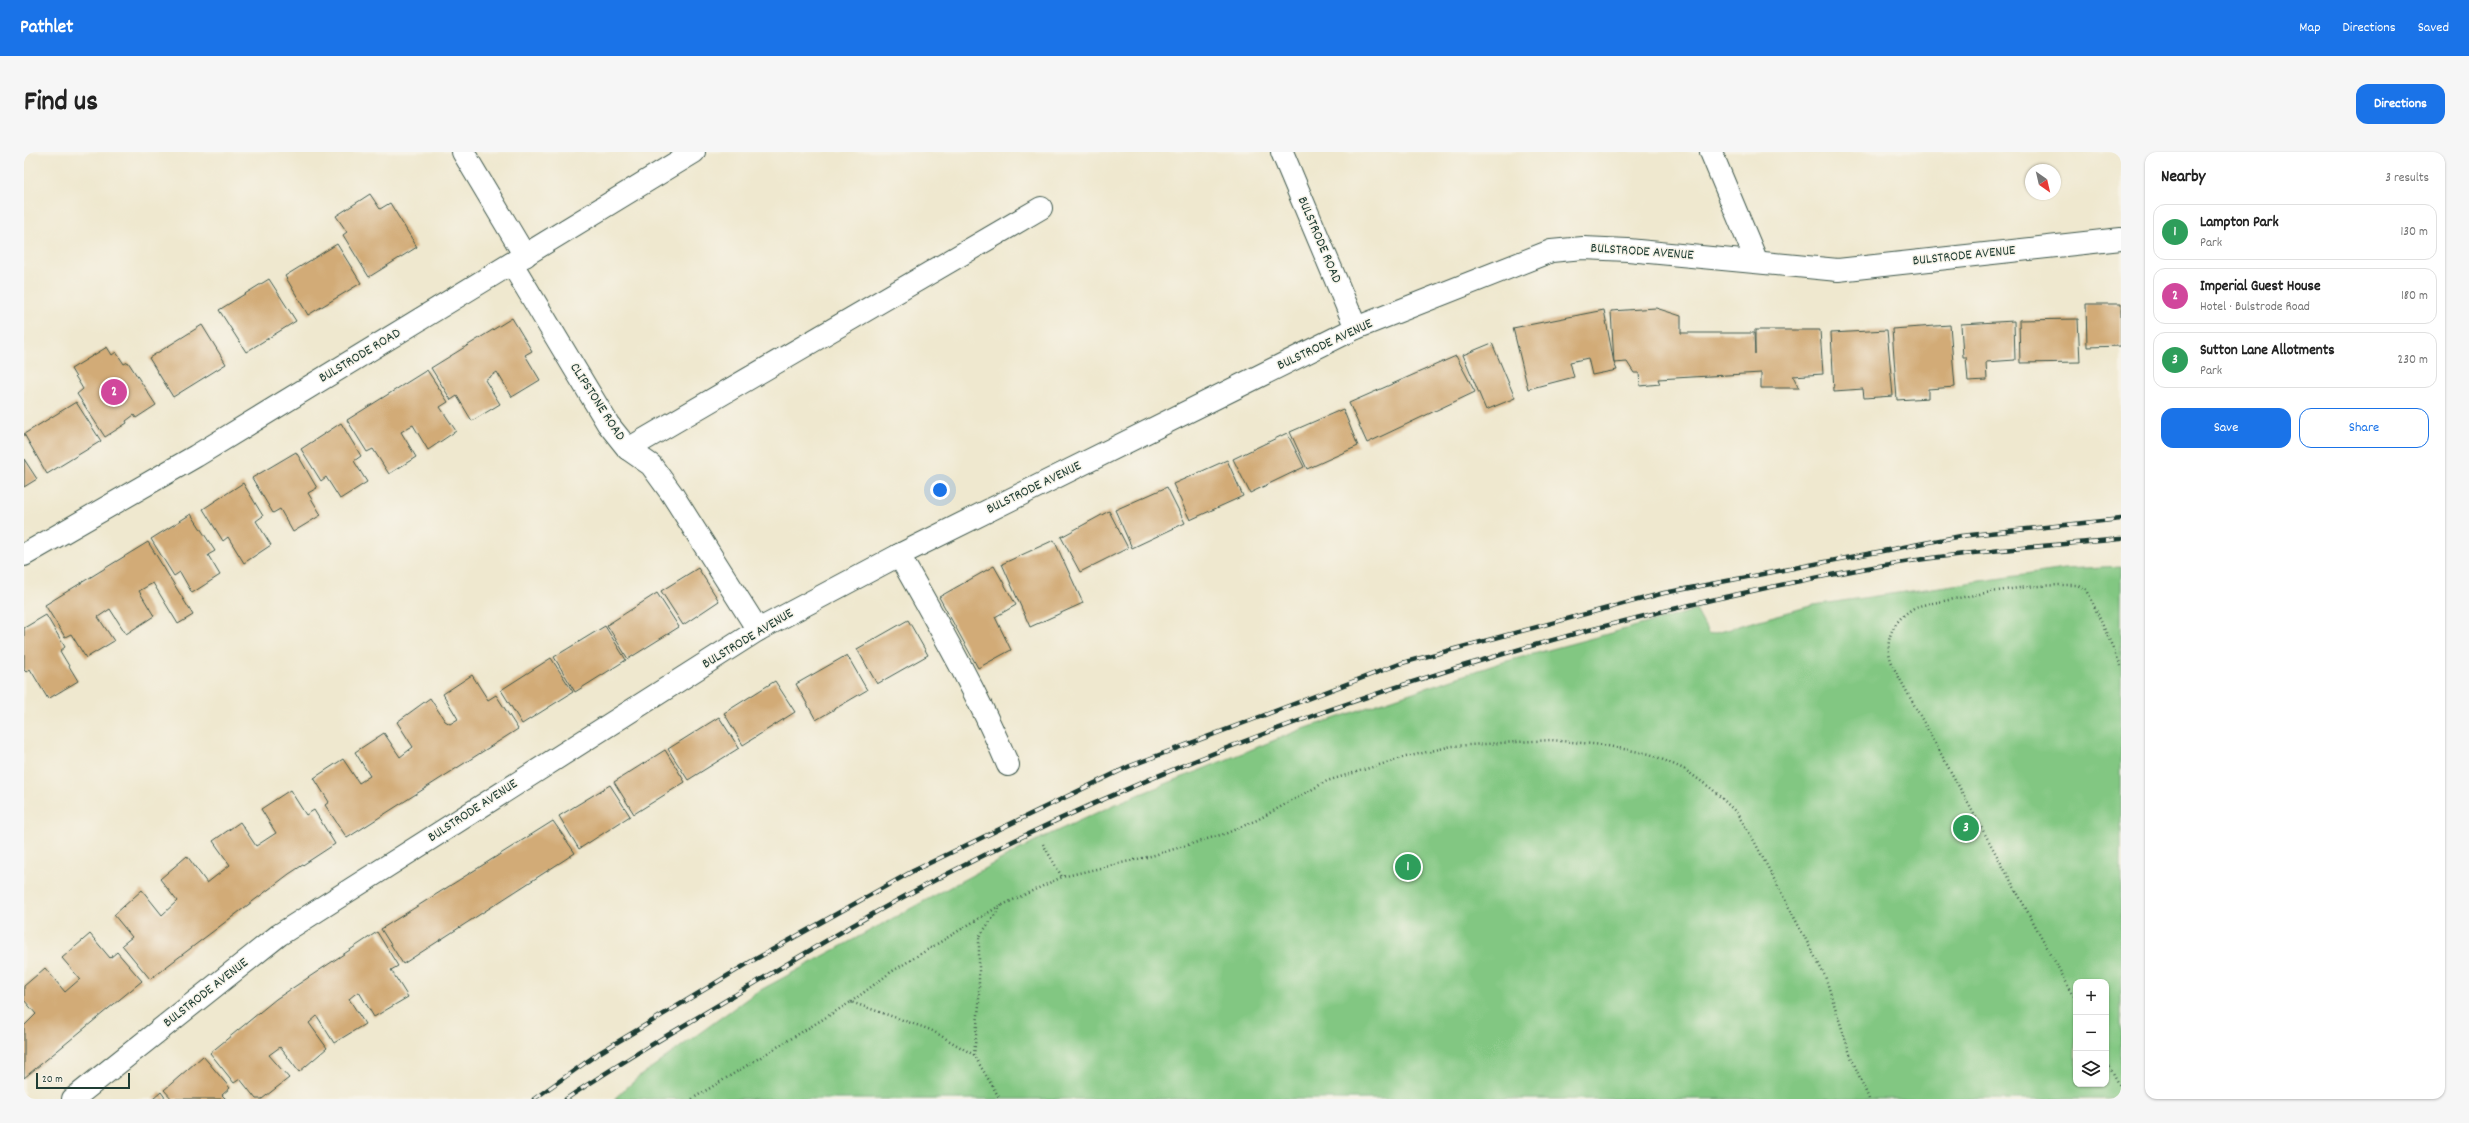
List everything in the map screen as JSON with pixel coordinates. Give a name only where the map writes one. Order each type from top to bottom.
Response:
[{"type":"street","name":"CLIPSTONE ROAD","points":[[464,152],[518,260],[608,424],[628,449],[651,465],[672,494],[758,630]]},
{"type":"street","name":"BULSTRODE ROAD","points":[[24,555],[196,456],[694,152]]},
{"type":"street","name":"BULSTRODE ROAD","points":[[1282,152],[1356,328]]},
{"type":"street","points":[[1711,152],[1757,262]]},
{"type":"street","points":[[628,449],[1041,208]]},
{"type":"street","name":"BULSTRODE AVENUE","points":[[73,1099],[279,935],[758,630],[899,556],[1356,328],[1551,251],[1583,248],[1628,250],[1838,270],[2121,239]]},
{"type":"street","points":[[899,556],[977,697],[1008,765]]},
{"type":"path","points":[[2073,995],[1888,657],[1888,640],[1897,623],[1915,608],[1985,592],[2077,585],[2086,590],[2091,598],[2121,666]]},
{"type":"path","points":[[692,1099],[851,1002],[927,949],[1002,904],[1062,877],[1151,856],[1227,833],[1257,820],[1327,781],[1402,758],[1452,746],[1551,740],[1603,745],[1650,754],[1684,769],[1712,789],[1736,812],[1753,839],[1825,976],[1851,1057],[1870,1099]]},
{"type":"path","points":[[1043,844],[1062,877]]},
{"type":"path","points":[[974,1055],[979,1005],[980,938],[1002,904]]},
{"type":"path","points":[[851,1002],[932,1030],[974,1055],[1000,1099]]},
{"type":"path","points":[[2109,1064],[2121,1088]]},
{"type":"green space","points":[[2121,566],[2121,1099],[614,1099],[640,1076],[755,993],[1035,841],[1118,803],[1300,730],[1500,663],[1696,610],[1709,634],[1814,605],[2065,569]]},
{"type":"building","points":[[370,194],[380,209],[390,203],[417,247],[369,277],[343,235],[347,232],[336,216]]},
{"type":"building","points":[[337,244],[361,283],[308,315],[285,276]]},
{"type":"building","points":[[269,279],[296,321],[246,352],[219,310]]},
{"type":"building","points":[[2086,304],[2121,304],[2121,346],[2087,347]]},
{"type":"building","points":[[1656,308],[1681,316],[1681,333],[1754,333],[1755,354],[1755,330],[1820,330],[1823,374],[1793,376],[1799,388],[1761,388],[1761,373],[1658,379],[1660,384],[1640,386],[1639,373],[1634,373],[1627,362],[1614,363],[1611,311]]},
{"type":"building","points":[[1604,310],[1614,363],[1617,370],[1592,375],[1588,358],[1570,362],[1574,377],[1528,389],[1513,328]]},
{"type":"building","points":[[512,318],[532,351],[525,355],[540,380],[512,397],[497,372],[485,380],[500,404],[472,421],[457,396],[451,400],[431,368]]},
{"type":"building","points":[[2078,319],[2080,362],[2020,363],[2019,320]]},
{"type":"building","points":[[2014,321],[2015,360],[1986,362],[1987,380],[1968,381],[1966,357],[1963,357],[1961,324]]},
{"type":"building","points":[[202,325],[226,364],[173,397],[149,358]]},
{"type":"building","points":[[1950,325],[1955,387],[1928,389],[1928,398],[1897,400],[1892,329]]},
{"type":"building","points":[[1887,330],[1893,396],[1864,398],[1863,389],[1834,391],[1831,333]]},
{"type":"building","points":[[1492,343],[1515,398],[1486,410],[1463,355]]},
{"type":"building","points":[[107,347],[112,355],[116,352],[124,364],[128,362],[156,405],[136,418],[134,415],[126,421],[127,423],[105,437],[77,394],[83,389],[71,369]]},
{"type":"building","points":[[1456,356],[1475,392],[1367,443],[1349,403]]},
{"type":"building","points":[[427,370],[448,402],[440,407],[456,431],[428,450],[413,425],[401,432],[416,457],[389,474],[373,449],[367,452],[347,420]]},
{"type":"building","points":[[76,402],[101,441],[47,474],[24,434]]},
{"type":"building","points":[[1343,409],[1358,446],[1307,469],[1290,432]]},
{"type":"building","points":[[341,423],[361,456],[354,461],[367,482],[340,499],[326,477],[321,481],[301,449]]},
{"type":"building","points":[[1287,433],[1304,467],[1250,493],[1233,459]]},
{"type":"building","points":[[296,452],[317,488],[308,493],[321,515],[293,532],[280,509],[273,513],[252,478]]},
{"type":"building","points":[[24,459],[37,479],[24,487]]},
{"type":"building","points":[[1227,460],[1243,496],[1190,520],[1173,484]]},
{"type":"building","points":[[243,483],[263,516],[256,521],[271,545],[244,563],[228,537],[223,541],[203,509]]},
{"type":"building","points":[[1167,487],[1185,523],[1132,548],[1115,510]]},
{"type":"building","points":[[1109,511],[1128,548],[1080,572],[1061,537]]},
{"type":"building","points":[[191,514],[215,551],[208,555],[220,575],[192,593],[180,572],[174,576],[151,539]]},
{"type":"building","points":[[1054,540],[1083,603],[1030,627],[1002,564]]},
{"type":"building","points":[[148,542],[193,615],[178,624],[153,583],[139,591],[154,616],[126,634],[110,609],[98,617],[114,641],[86,658],[71,634],[65,637],[45,605]]},
{"type":"building","points":[[994,566],[1016,605],[995,617],[1011,650],[978,668],[939,597]]},
{"type":"building","points":[[698,568],[719,601],[683,625],[661,591]]},
{"type":"building","points":[[657,593],[679,627],[628,659],[607,625]]},
{"type":"building","points":[[46,615],[65,647],[60,651],[78,681],[48,699],[30,669],[26,672],[24,670],[24,628]]},
{"type":"building","points":[[908,620],[928,655],[877,684],[857,649]]},
{"type":"building","points":[[605,626],[626,660],[575,692],[554,657]]},
{"type":"building","points":[[847,655],[867,690],[816,720],[796,684]]},
{"type":"building","points":[[551,658],[573,692],[522,724],[501,690]]},
{"type":"building","points":[[472,675],[488,700],[496,695],[518,729],[347,838],[325,805],[329,802],[314,778],[343,759],[359,783],[370,776],[355,752],[384,733],[400,757],[413,747],[397,722],[430,698],[445,721],[450,724],[458,719],[443,694]]},
{"type":"building","points":[[775,681],[795,712],[743,745],[724,713]]},
{"type":"building","points":[[719,717],[739,748],[688,780],[668,749]]},
{"type":"building","points":[[665,750],[685,782],[634,814],[614,782]]},
{"type":"building","points":[[610,785],[630,816],[579,849],[559,816]]},
{"type":"building","points":[[290,790],[306,815],[314,810],[335,844],[289,874],[150,979],[122,945],[132,937],[114,915],[142,890],[162,915],[177,901],[160,879],[187,856],[207,883],[230,865],[213,841],[240,822],[256,846],[276,833],[261,809]]},
{"type":"building","points":[[553,821],[575,853],[403,964],[381,929]]},
{"type":"building","points":[[377,932],[398,966],[391,970],[408,997],[374,1017],[359,992],[355,994],[349,999],[365,1024],[334,1043],[317,1016],[309,1023],[327,1048],[299,1072],[280,1047],[269,1055],[289,1078],[262,1099],[256,1099],[240,1079],[234,1083],[210,1053],[276,999]]},
{"type":"building","points":[[90,934],[110,958],[117,952],[142,981],[24,1078],[24,1026],[36,1014],[24,1000],[24,986],[45,968],[65,992],[80,979],[62,958]]},
{"type":"building","points":[[203,1056],[230,1088],[222,1095],[226,1099],[172,1099],[164,1090]]},
{"type":"building","points":[[161,1092],[166,1099],[153,1099]]},
{"type":"railway","points":[[534,1099],[599,1053],[752,961],[913,871],[1130,766],[1402,663],[1664,593],[1961,536],[2121,519]]},
{"type":"railway","points":[[566,1099],[627,1060],[784,966],[866,918],[949,873],[1057,820],[1168,772],[1281,728],[1395,688],[1510,652],[1627,620],[1744,593],[1894,563],[1991,551],[2121,539]]},
{"type":"place","name":"Imperial Guest House","points":[[114,392]]},
{"type":"place","name":"Sutton Lane Allotments","points":[[1966,828]]},
{"type":"place","name":"Lampton Park","points":[[1408,867]]}]
